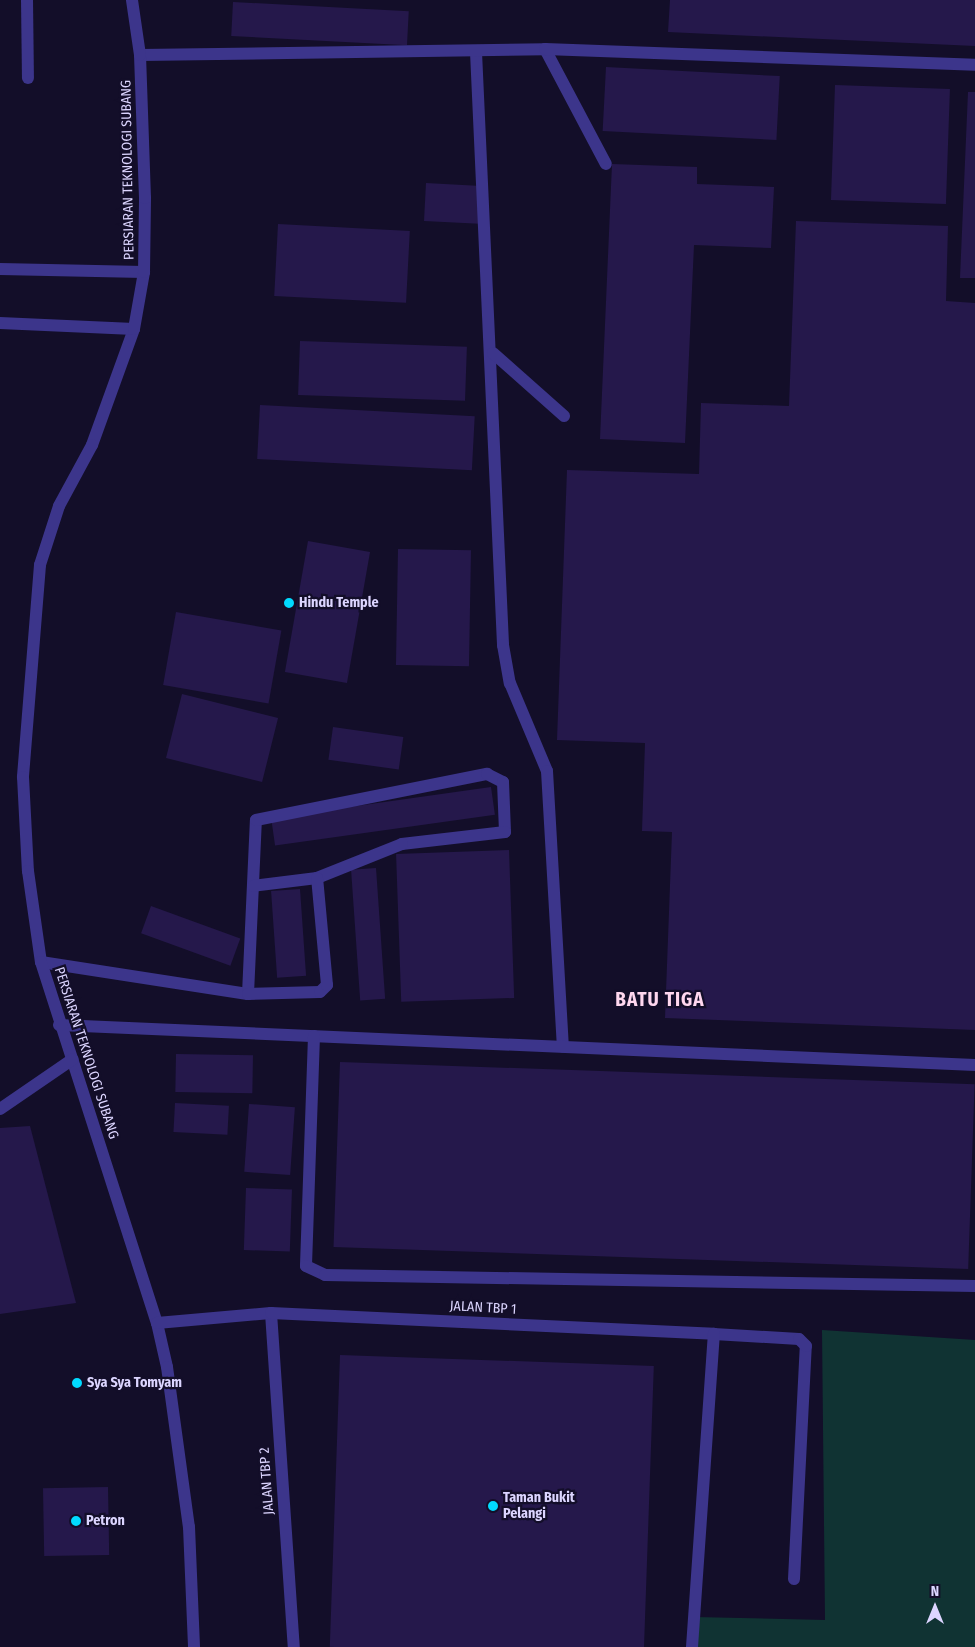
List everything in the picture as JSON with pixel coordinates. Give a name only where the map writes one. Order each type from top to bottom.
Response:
[{"type":"street","points":[[27,0],[28,78]]},
{"type":"street","name":"PERSIARAN TEKNOLOGI SUBANG","points":[[132,0],[140,54],[144,272],[134,329],[92,445],[59,506],[40,565],[24,778],[28,871],[41,962],[157,1323],[189,1527],[194,1647]]},
{"type":"street","points":[[140,54],[476,52],[545,49],[975,65]]},
{"type":"street","points":[[545,49],[606,164]]},
{"type":"street","points":[[476,52],[493,353],[504,645],[510,683],[547,771],[563,1047]]},
{"type":"street","points":[[0,269],[144,272]]},
{"type":"street","points":[[0,323],[134,329]]},
{"type":"street","points":[[493,353],[564,416]]},
{"type":"street","points":[[248,994],[256,820],[486,774],[504,782],[506,832],[402,844],[317,878],[253,886]]},
{"type":"street","points":[[41,962],[248,994],[320,992],[327,985],[317,878]]},
{"type":"street","points":[[60,1025],[975,1065]]},
{"type":"street","points":[[314,1036],[306,1266],[325,1275],[975,1286]]},
{"type":"street","points":[[0,1110],[73,1059]]},
{"type":"street","name":"JALAN TBP 1","points":[[157,1323],[271,1313],[714,1334],[799,1340],[806,1346],[794,1579]]},
{"type":"street","name":"JALAN TBP 2","points":[[271,1313],[294,1647]]},
{"type":"street","points":[[692,1647],[714,1334]]},
{"type":"green space","points":[[822,1330],[975,1340],[975,1647],[696,1647],[694,1617],[825,1620]]},
{"type":"building","points":[[670,0],[975,0],[975,46],[668,32]]},
{"type":"building","points":[[233,2],[409,11],[407,45],[231,36]]},
{"type":"building","points":[[606,67],[780,76],[776,140],[603,131]]},
{"type":"building","points":[[835,85],[950,89],[946,204],[831,200]]},
{"type":"building","points":[[968,92],[975,92],[975,278],[960,278]]},
{"type":"building","points":[[612,164],[697,167],[697,184],[774,187],[771,248],[694,245],[685,443],[600,439]]},
{"type":"building","points":[[426,183],[481,186],[479,224],[424,221]]},
{"type":"building","points":[[796,221],[948,226],[946,301],[975,303],[975,1030],[665,1018],[672,832],[642,831],[645,743],[557,740],[567,470],[699,474],[701,403],[789,406]]},
{"type":"building","points":[[278,224],[410,231],[406,303],[274,296]]},
{"type":"building","points":[[300,341],[467,347],[465,401],[298,395]]},
{"type":"building","points":[[260,405],[475,416],[472,470],[257,459]]},
{"type":"building","points":[[308,541],[370,552],[347,683],[285,672]]},
{"type":"building","points":[[398,549],[471,550],[469,666],[396,665]]},
{"type":"building","points":[[176,612],[281,631],[269,703],[163,685]]},
{"type":"building","points":[[182,694],[278,718],[262,782],[166,758]]},
{"type":"building","points":[[333,727],[403,737],[399,770],[328,760]]},
{"type":"building","points":[[491,787],[495,815],[275,846],[271,818]]},
{"type":"building","points":[[509,850],[514,998],[401,1002],[396,854]]},
{"type":"building","points":[[376,868],[385,999],[360,1000],[351,870]]},
{"type":"building","points":[[300,889],[306,976],[277,978],[271,891]]},
{"type":"building","points":[[151,906],[240,938],[230,966],[141,933]]},
{"type":"building","points":[[176,1054],[253,1055],[252,1093],[175,1092]]},
{"type":"building","points":[[340,1062],[975,1084],[968,1269],[334,1247]]},
{"type":"building","points":[[175,1103],[229,1106],[227,1135],[173,1132]]},
{"type":"building","points":[[249,1104],[295,1107],[290,1175],[244,1172]]},
{"type":"building","points":[[30,1126],[76,1303],[0,1314],[0,1128]]},
{"type":"building","points":[[246,1188],[292,1190],[290,1252],[244,1250]]},
{"type":"building","name":"Taman Bukit Pelangi","points":[[340,1355],[654,1366],[644,1647],[330,1647]]},
{"type":"building","name":"Petron","points":[[108,1487],[109,1555],[44,1556],[43,1488]]},
{"type":"place","name":"Hindu Temple","points":[[289,603]]},
{"type":"place","name":"Sya Sya Tomyam","points":[[77,1383]]},
{"type":"place","name":"Taman Bukit Pelangi","points":[[493,1506]]},
{"type":"place","name":"Petron","points":[[76,1521]]},
{"type":"district","name":"BATU TIGA","points":[[660,1000]]}]
